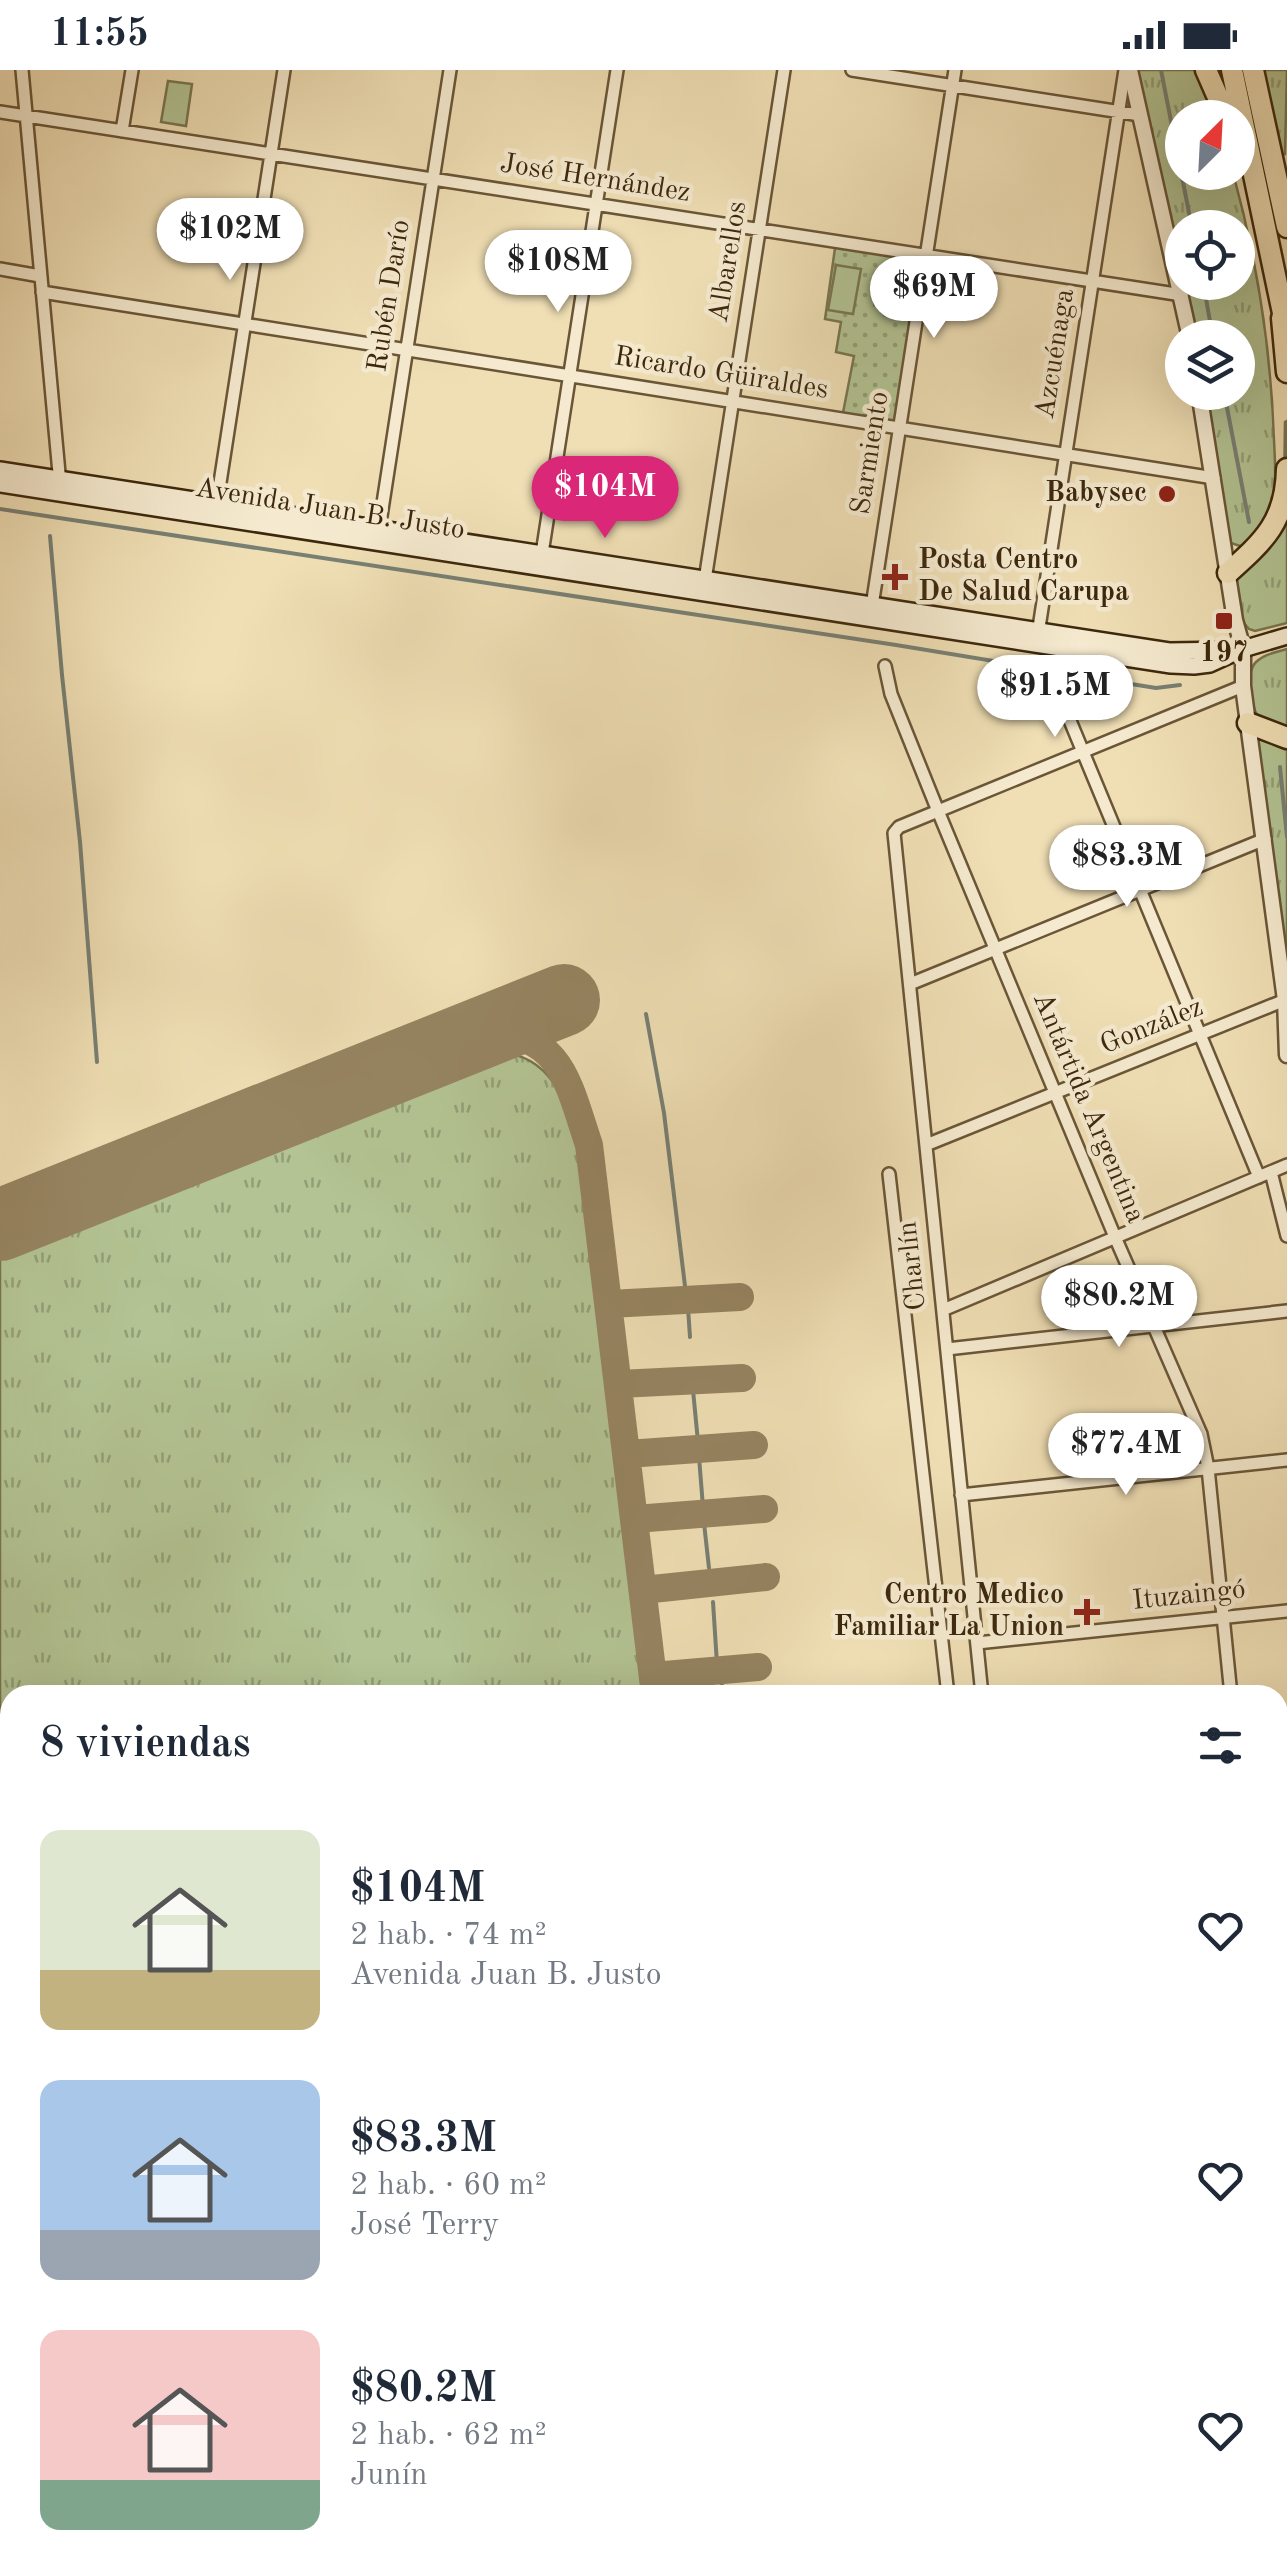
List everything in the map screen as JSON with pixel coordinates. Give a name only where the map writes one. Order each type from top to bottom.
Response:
[{"type":"highway","points":[[1206,70],[1219,100]]},
{"type":"highway","points":[[1232,70],[1287,332]]},
{"type":"highway","points":[[1253,70],[1287,228]]},
{"type":"highway","points":[[1253,190],[1269,242]]},
{"type":"highway","points":[[1280,301],[1287,372]]},
{"type":"highway","points":[[1228,573],[1276,522],[1287,469]]},
{"type":"highway","points":[[1248,723],[1287,738]]},
{"type":"main road","name":"Avenida Juan B. Justo","points":[[0,470],[60,486],[1063,642],[1171,666],[1210,664],[1287,636]]},
{"type":"main road","name":"Avenida Juan B. Justo","points":[[0,484],[217,502],[540,560],[872,606],[1037,638]]},
{"type":"street","points":[[22,70],[60,486]]},
{"type":"street","points":[[122,131],[132,70]]},
{"type":"street","points":[[217,502],[284,70]]},
{"type":"street","name":"Rubén Darío","points":[[379,530],[450,70]]},
{"type":"street","points":[[540,560],[617,70]]},
{"type":"street","name":"Albarellos","points":[[705,580],[784,70]]},
{"type":"street","points":[[852,70],[1140,115]]},
{"type":"street","name":"Sarmiento","points":[[872,606],[955,70]]},
{"type":"street","points":[[1127,70],[1165,222]]},
{"type":"street","name":"Azcuénaga","points":[[1037,638],[1127,70]]},
{"type":"street","name":"José Hernández","points":[[0,112],[1165,293]]},
{"type":"street","points":[[0,270],[40,276]]},
{"type":"street","name":"Ricardo Güiraldes","points":[[42,292],[1214,478]]},
{"type":"street","points":[[1203,410],[1235,620],[1243,649],[1243,686],[1285,1000],[1287,1054]]},
{"type":"street","points":[[1063,642],[1056,683],[1201,1034],[1265,1174],[1287,1236]]},
{"type":"street","name":"Antártida Argentina","points":[[885,666],[892,694],[994,949],[1201,1434],[1208,1468],[1230,1685]]},
{"type":"street","points":[[938,812],[1243,686]]},
{"type":"street","name":"Charlín","points":[[938,812],[899,827],[894,833],[981,1685]]},
{"type":"street","points":[[910,984],[1264,839]]},
{"type":"street","name":"González","points":[[926,1145],[1285,1000]]},
{"type":"street","points":[[942,1310],[1287,1165]]},
{"type":"street","points":[[889,1174],[947,1685]]},
{"type":"street","points":[[946,1349],[1287,1311]]},
{"type":"street","points":[[962,1495],[1287,1460]]},
{"type":"street","name":"Ituzaingó","points":[[976,1643],[1287,1610]]},
{"type":"green space","points":[[1134,70],[1196,70],[1208,100],[1165,100],[1165,190],[1238,190],[1243,210],[1165,210],[1165,220]]},
{"type":"green space","points":[[1263,70],[1287,70],[1282,155]]},
{"type":"green space","points":[[168,81],[192,84],[186,126],[161,122]]},
{"type":"green space","points":[[836,241],[926,255],[900,428],[842,418],[854,356],[836,352],[841,322],[825,319]]},
{"type":"green space","points":[[836,265],[861,269],[853,314],[828,310]]},
{"type":"green space","points":[[1255,267],[1272,406],[1273,498],[1268,517],[1246,548],[1231,543],[1204,410],[1255,410],[1255,320],[1185,320],[1181,300],[1255,300]]},
{"type":"green space","points":[[1287,421],[1287,623],[1255,631],[1243,622],[1236,576],[1284,494]]},
{"type":"green space","points":[[1287,649],[1287,734],[1259,718],[1252,702],[1250,675],[1256,662]]},
{"type":"green space","points":[[1264,736],[1287,748],[1287,980],[1256,740]]},
{"type":"green space","points":[[494,1053],[516,1055],[534,1063],[548,1076],[568,1111],[584,1170],[643,1685],[0,1685],[0,1252]]},
{"type":"waterway","points":[[1161,70],[1188,210]]},
{"type":"waterway","points":[[1206,300],[1210,320]]},
{"type":"waterway","points":[[1227,410],[1249,522]]},
{"type":"waterway","points":[[0,509],[1042,669]]},
{"type":"waterway","points":[[50,536],[97,1062]]},
{"type":"waterway","points":[[1069,674],[1156,688],[1180,685]]},
{"type":"waterway","points":[[1280,767],[1287,837]]},
{"type":"waterway","points":[[646,1014],[664,1113],[685,1286]]},
{"type":"waterway","points":[[688,1308],[690,1337]]},
{"type":"waterway","points":[[693,1390],[698,1442]]},
{"type":"waterway","points":[[699,1457],[703,1507]]},
{"type":"waterway","points":[[704,1523],[709,1568]]},
{"type":"waterway","points":[[713,1602],[717,1664]]},
{"type":"waterway","points":[[720,1679],[722,1685]]},
{"type":"taxiway","points":[[485,1032],[531,1041],[546,1052],[567,1082],[589,1145],[654,1685]]},
{"type":"taxiway","points":[[610,1304],[740,1297]]},
{"type":"taxiway","points":[[619,1384],[742,1378]]},
{"type":"taxiway","points":[[627,1454],[754,1445]]},
{"type":"taxiway","points":[[635,1519],[764,1509]]},
{"type":"taxiway","points":[[643,1590],[766,1577]]},
{"type":"taxiway","points":[[653,1676],[758,1667]]},
{"type":"runway","points":[[0,1225],[564,1000]]},
{"type":"place","name":"Babysec","points":[[1167,494]]},
{"type":"place","name":"Posta Centro De Salud Carupa","points":[[895,577]]},
{"type":"place","name":"197","points":[[1224,621]]},
{"type":"place","name":"Centro Medico Familiar La Union","points":[[1087,1612]]}]
